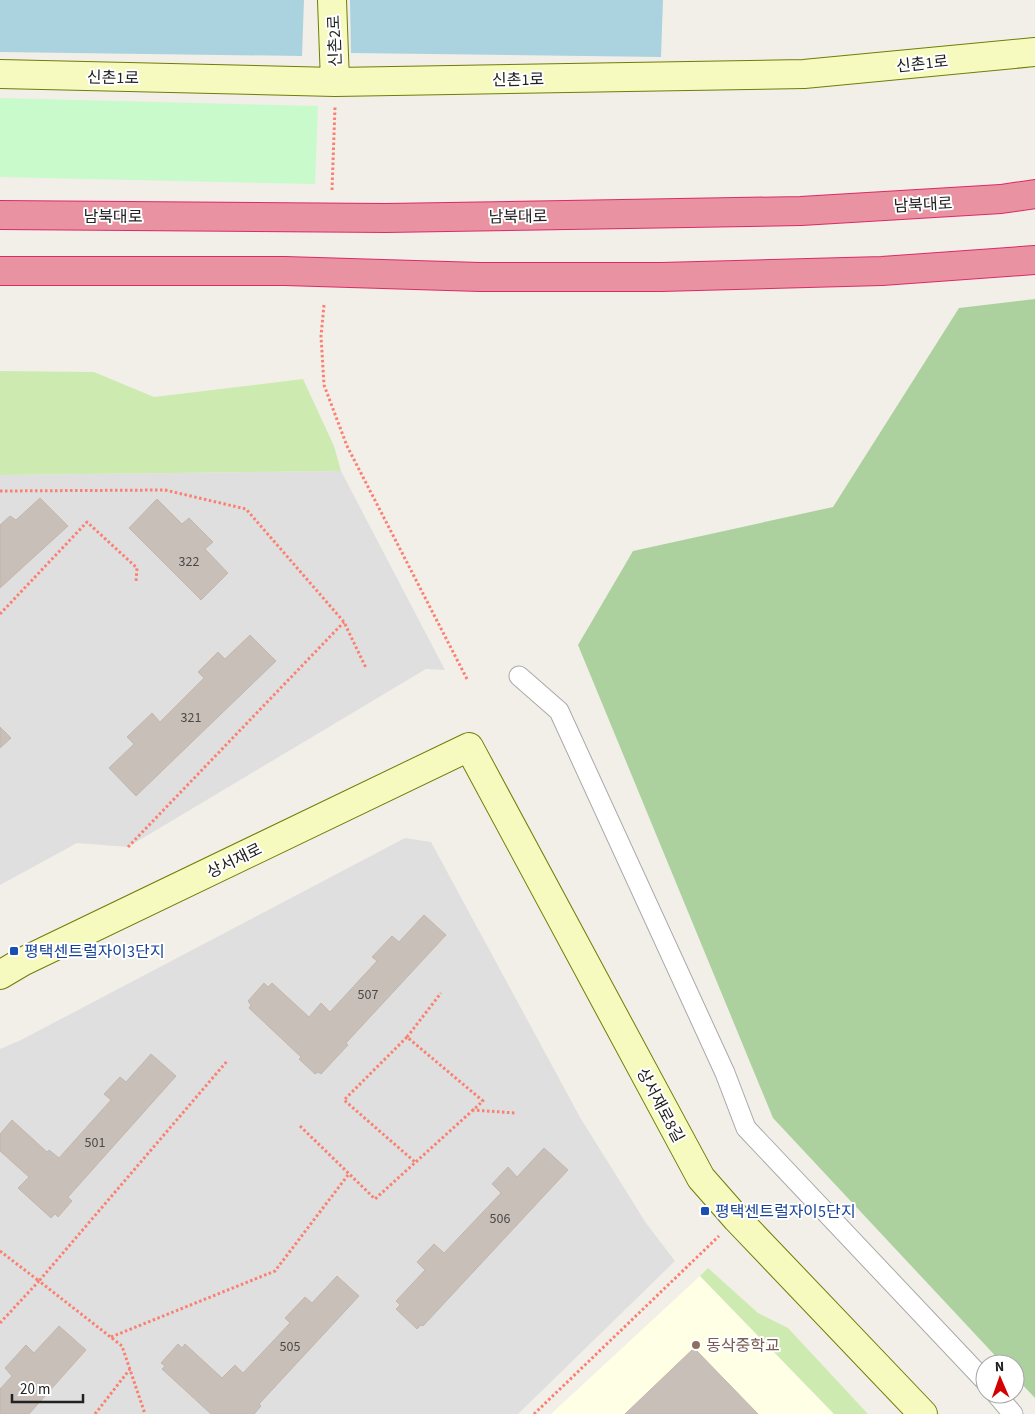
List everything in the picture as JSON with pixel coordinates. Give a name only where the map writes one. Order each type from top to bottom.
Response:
[{"type":"highway","name":"남북대로","points":[[0,215],[386,218],[791,211],[1001,199],[1035,194]]},
{"type":"highway","points":[[0,271],[285,271],[480,277],[661,277],[882,271],[1035,260]]},
{"type":"street","name":"신촌2로","points":[[332,0],[335,82]]},
{"type":"street","name":"신촌1로","points":[[0,74],[335,82],[804,74],[1035,52]]},
{"type":"street","points":[[519,676],[559,711],[725,1073],[746,1128],[975,1370]]},
{"type":"street","name":"상서재로","points":[[0,975],[22,962],[469,746]]},
{"type":"street","name":"상서재로8길","points":[[469,746],[701,1178],[737,1219],[923,1414]]},
{"type":"street","points":[[1004,1404],[1013,1414]]},
{"type":"path","points":[[332,190],[335,82]]},
{"type":"path","points":[[324,305],[321,336],[324,385],[347,446],[468,681]]},
{"type":"path","points":[[0,491],[164,490],[246,509],[344,622],[366,668]]},
{"type":"path","points":[[0,614],[87,522],[137,568],[136,582]]},
{"type":"path","points":[[128,847],[344,622]]},
{"type":"path","points":[[415,1162],[344,1100],[407,1037],[441,993]]},
{"type":"path","points":[[300,1126],[348,1175],[375,1199],[483,1101],[407,1037]]},
{"type":"path","points":[[0,1323],[39,1281],[228,1060]]},
{"type":"path","points":[[472,1110],[516,1113]]},
{"type":"path","points":[[111,1337],[275,1271],[348,1175]]},
{"type":"path","points":[[534,1414],[737,1219]]},
{"type":"path","points":[[0,1251],[122,1346],[145,1414]]},
{"type":"path","points":[[95,1414],[130,1368]]},
{"type":"shaded area","points":[[341,471],[445,670],[426,669],[128,847],[77,843],[0,885],[0,475]]},
{"type":"shaded area","points":[[405,838],[431,842],[581,1119],[646,1223],[675,1261],[518,1414],[0,1414],[0,1049],[21,1040]]},
{"type":"shaded area","name":"동삭중학교","points":[[700,1276],[834,1414],[551,1414]]},
{"type":"green space","points":[[0,98],[318,106],[315,184],[0,177]]},
{"type":"green space","points":[[1035,299],[1035,1398],[1025,1388],[1025,1354],[994,1354],[773,1118],[578,645],[633,551],[833,507],[959,308]]},
{"type":"green space","points":[[0,371],[94,372],[154,397],[303,379],[334,446],[341,471],[0,475]]},
{"type":"green space","points":[[708,1268],[758,1313],[788,1328],[868,1414],[834,1414],[700,1276]]},
{"type":"water","points":[[0,0],[304,0],[302,56],[0,52]]},
{"type":"water","points":[[350,0],[663,0],[661,57],[351,53]]},
{"type":"building","points":[[40,498],[68,526],[0,588],[0,525],[10,516],[16,520]]},
{"type":"building","points":[[157,499],[182,524],[189,518],[213,542],[205,549],[228,573],[201,600],[129,528]]},
{"type":"building","points":[[250,635],[276,661],[136,796],[109,768],[134,744],[127,737],[152,713],[160,722],[204,678],[198,672],[218,652],[225,659]]},
{"type":"building","points":[[0,727],[11,738],[0,748]]},
{"type":"building","points":[[424,915],[446,935],[346,1043],[348,1045],[321,1074],[318,1072],[315,1074],[299,1059],[301,1057],[249,1008],[251,1005],[248,1001],[264,983],[268,987],[272,983],[309,1017],[321,1003],[330,1012],[377,961],[372,957],[392,936],[399,942]]},
{"type":"building","points":[[151,1054],[176,1076],[68,1197],[72,1201],[58,1217],[55,1214],[51,1218],[18,1188],[29,1177],[0,1151],[0,1134],[12,1120],[47,1152],[49,1150],[59,1158],[111,1100],[104,1094],[120,1077],[126,1082]]},
{"type":"building","points":[[544,1148],[568,1170],[423,1326],[421,1325],[417,1329],[396,1309],[400,1305],[396,1301],[425,1270],[417,1262],[434,1244],[444,1253],[501,1193],[492,1184],[508,1167],[517,1177]]},
{"type":"building","points":[[337,1276],[359,1296],[259,1404],[261,1406],[254,1414],[211,1414],[162,1369],[165,1366],[161,1363],[178,1344],[182,1348],[185,1344],[222,1378],[235,1365],[243,1373],[290,1323],[285,1318],[305,1297],[312,1303]]},
{"type":"building","points":[[59,1326],[86,1350],[29,1414],[0,1414],[0,1389],[12,1376],[5,1368],[26,1345],[34,1353]]},
{"type":"building","points":[[694,1348],[758,1414],[625,1414]]},
{"type":"place","name":"평택센트럴자이3단지","points":[[14,951]]},
{"type":"place","name":"평택센트럴자이5단지","points":[[705,1211]]},
{"type":"place","name":"동삭중학교","points":[[696,1345]]}]
